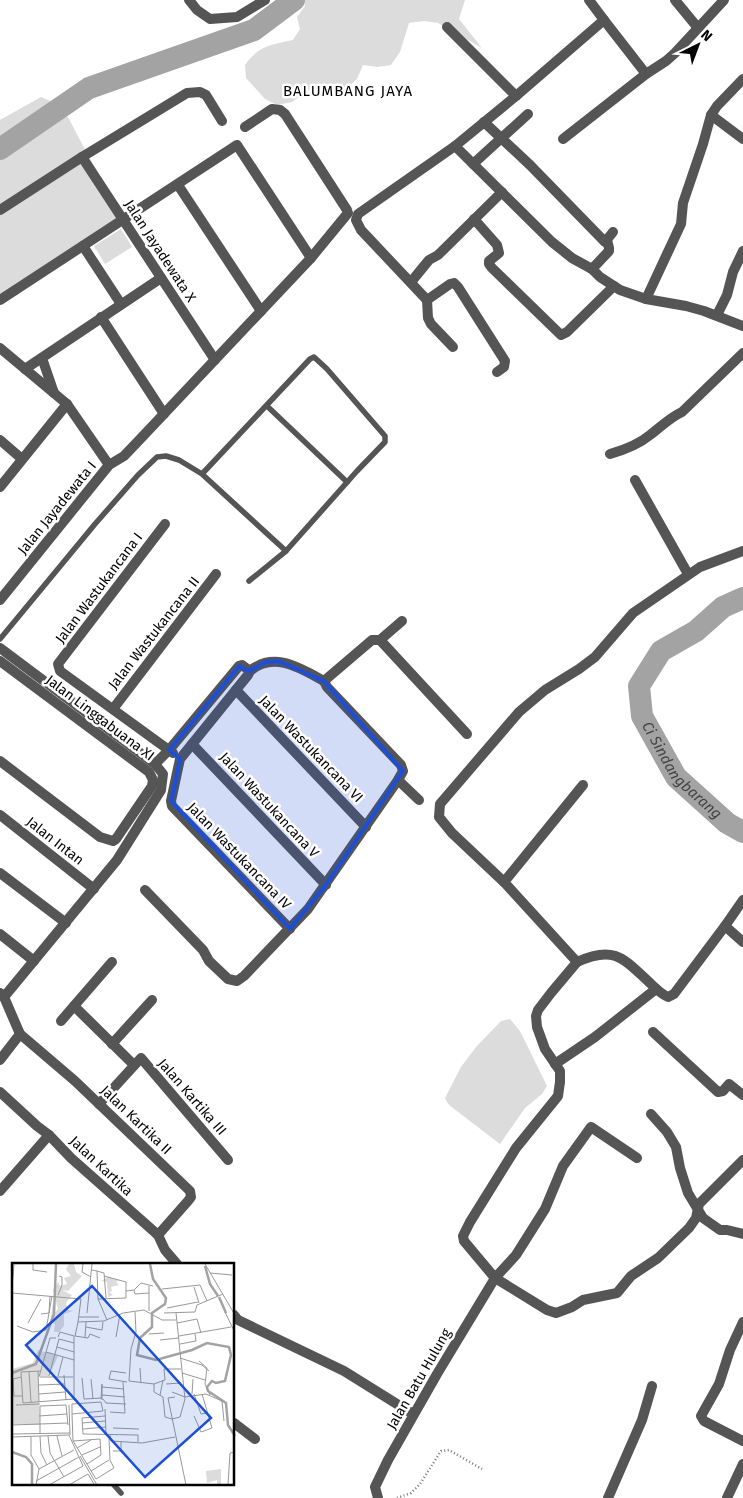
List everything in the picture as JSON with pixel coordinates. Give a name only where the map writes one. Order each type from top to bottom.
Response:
[{"type":"street","points":[[189,0],[197,10],[210,19],[237,17],[265,0]]},
{"type":"street","points":[[589,0],[646,74]]},
{"type":"street","points":[[675,0],[698,28]]},
{"type":"street","points":[[563,139],[646,74],[671,57],[724,0]]},
{"type":"street","points":[[453,347],[431,324],[428,318],[428,300],[361,230],[356,216],[455,146],[604,20]]},
{"type":"street","points":[[447,27],[516,96]]},
{"type":"street","points":[[646,299],[681,224],[683,203],[711,115],[743,79]]},
{"type":"street","points":[[0,210],[187,93],[200,92],[206,94],[222,121]]},
{"type":"street","points":[[109,465],[124,456],[164,414],[311,258],[348,213],[280,110],[272,109],[245,127]]},
{"type":"street","points":[[473,164],[528,114]]},
{"type":"street","points":[[711,115],[743,139]]},
{"type":"street","points":[[484,122],[530,165],[605,242],[610,236],[609,251],[592,270]]},
{"type":"street","points":[[0,300],[237,145],[311,258]]},
{"type":"street","points":[[455,146],[552,242],[572,258],[620,290],[646,299],[686,306],[717,315],[743,326]]},
{"type":"street","name":"Jalan Jayadewata X","points":[[82,158],[215,360]]},
{"type":"street","points":[[178,185],[261,311]]},
{"type":"street","points":[[411,282],[429,260],[438,255],[502,192]]},
{"type":"street","points":[[474,219],[497,245],[499,252],[489,261],[492,268],[561,335],[567,332],[614,286]]},
{"type":"street","points":[[83,246],[121,304]]},
{"type":"street","points":[[717,315],[727,295],[733,272],[743,251]]},
{"type":"street","points":[[25,369],[161,278]]},
{"type":"street","points":[[428,300],[450,284],[458,287],[505,362],[504,367],[497,372]]},
{"type":"street","points":[[101,317],[164,414]]},
{"type":"street","name":"Jalan Jayadewata I","points":[[0,348],[67,404],[109,465],[0,600]]},
{"type":"street","points":[[610,454],[638,443],[668,420],[682,412],[743,353]]},
{"type":"street","points":[[42,358],[54,394]]},
{"type":"street","points":[[0,487],[67,404]]},
{"type":"street","points":[[0,440],[22,459]]},
{"type":"street","points":[[635,480],[688,574]]},
{"type":"street","name":"Jalan Wastukancana I","points":[[113,709],[60,671],[58,664],[165,524]]},
{"type":"street","points":[[577,962],[504,882],[452,833],[440,817],[440,804],[519,712],[544,690],[579,669],[595,656],[606,646],[633,613],[688,574],[715,561],[743,551]]},
{"type":"street","name":"Jalan Wastukancana II","points":[[113,709],[216,574]]},
{"type":"street","points":[[324,681],[402,621]]},
{"type":"street","points":[[376,640],[467,734]]},
{"type":"street","points":[[0,648],[155,764],[163,774],[161,790],[117,860],[34,962],[2,995],[20,1034],[0,1060]]},
{"type":"street","name":"Jalan Linggabuana XI","points":[[0,661],[148,772],[153,780],[152,786],[116,839],[107,841],[0,761]]},
{"type":"street","points":[[145,890],[203,950],[209,961],[228,979],[237,981],[290,930],[308,909],[326,886],[403,771],[401,765],[327,688],[324,681],[290,663],[279,661],[265,662],[255,666],[180,759],[178,770],[163,774]]},
{"type":"street","points":[[155,764],[169,750],[239,666],[242,665],[250,671]]},
{"type":"street","name":"Jalan Wastukancana VI","points":[[236,690],[366,827]]},
{"type":"street","points":[[113,709],[180,759]]},
{"type":"street","name":"Jalan Wastukancana V","points":[[192,744],[326,886]]},
{"type":"street","name":"Jalan Wastukancana IV","points":[[178,770],[171,801],[172,806],[290,930]]},
{"type":"street","points":[[398,780],[419,800]]},
{"type":"street","points":[[504,882],[583,785]]},
{"type":"street","name":"Jalan Intan","points":[[0,815],[94,889]]},
{"type":"street","points":[[0,873],[66,923]]},
{"type":"street","points":[[741,1167],[699,1204],[696,1218],[689,1228],[658,1258],[631,1276],[617,1293],[583,1300],[572,1307],[556,1313],[546,1310],[496,1278],[464,1241],[463,1236],[470,1222],[516,1148],[558,1096],[560,1071],[545,1049],[536,1027],[538,1010],[551,993],[577,962],[589,957],[610,954],[618,956],[630,964],[656,989],[668,997],[674,994],[743,900]]},
{"type":"street","points":[[725,926],[743,942]]},
{"type":"street","points":[[0,934],[34,962]]},
{"type":"street","points":[[61,1021],[112,962]]},
{"type":"street","points":[[555,1064],[594,1037],[656,989]]},
{"type":"street","points":[[112,1044],[152,1000]]},
{"type":"street","name":"Jalan Kartika III","points":[[74,1006],[134,1065]]},
{"type":"street","points":[[652,1032],[718,1092],[723,1091],[729,1084],[743,1095]]},
{"type":"street","name":"Jalan Kartika II","points":[[20,1034],[75,1081],[190,1191],[191,1197],[158,1235]]},
{"type":"street","name":"Jalan Kartika III","points":[[99,1104],[141,1058],[228,1160]]},
{"type":"street","name":"Jalan Kartika","points":[[0,1092],[158,1235],[165,1250],[176,1263]]},
{"type":"street","points":[[651,1114],[667,1132],[676,1147],[688,1193],[703,1218],[720,1230],[743,1234]]},
{"type":"street","name":"Jalan Batu Hulung","points":[[378,1498],[376,1487],[380,1474],[413,1414],[496,1278],[516,1255],[545,1209],[563,1166],[591,1127],[637,1158]]},
{"type":"street","points":[[0,1191],[48,1135]]},
{"type":"street","points":[[235,1319],[344,1371],[413,1414]]},
{"type":"street","points":[[743,1322],[730,1350],[719,1384],[701,1416],[704,1421],[743,1441]]},
{"type":"street","points":[[608,1498],[642,1420],[652,1386]]},
{"type":"street","points":[[235,1424],[255,1439]]},
{"type":"street","points":[[727,1498],[743,1464]]},
{"type":"lane","points":[[202,474],[310,359],[314,357],[379,428],[386,439],[286,551],[249,581]]},
{"type":"lane","points":[[267,406],[346,482]]},
{"type":"lane","points":[[0,639],[95,524],[138,475],[157,457],[166,456],[179,460],[202,474],[286,551]]},
{"type":"lane","points":[[115,1486],[121,1493]]},
{"type":"path","points":[[397,1498],[411,1494],[420,1484],[441,1451],[444,1450],[459,1455],[482,1469]]},
{"type":"highlighted area","points":[[279,661],[324,681],[403,771],[326,885],[290,929],[171,801],[180,759],[169,750],[239,666],[249,671],[265,662]]},
{"type":"shaded area","points":[[304,0],[465,0],[459,19],[482,48],[438,23],[424,21],[409,23],[400,52],[391,65],[377,67],[363,65],[357,79],[344,91],[317,84],[292,102],[277,105],[265,99],[246,78],[245,65],[255,53],[266,47],[293,40],[300,29],[297,17],[305,6]]},
{"type":"shaded area","points":[[41,97],[62,106],[124,223],[0,303],[0,120]]},
{"type":"shaded area","points":[[121,229],[132,247],[105,264],[94,246]]},
{"type":"shaded area","points":[[510,1019],[520,1031],[547,1086],[542,1094],[525,1108],[500,1144],[449,1105],[445,1098],[461,1067],[476,1047],[501,1021]]},
{"type":"waterway","points":[[0,149],[89,88],[254,30],[294,0]]},
{"type":"waterway","name":"Ci Sindangbarang","points":[[743,598],[723,607],[696,631],[661,651],[639,686],[642,716],[676,777],[727,823],[743,832]]},
{"type":"district","name":"BALUMBANG JAYA","points":[[348,91]]}]
